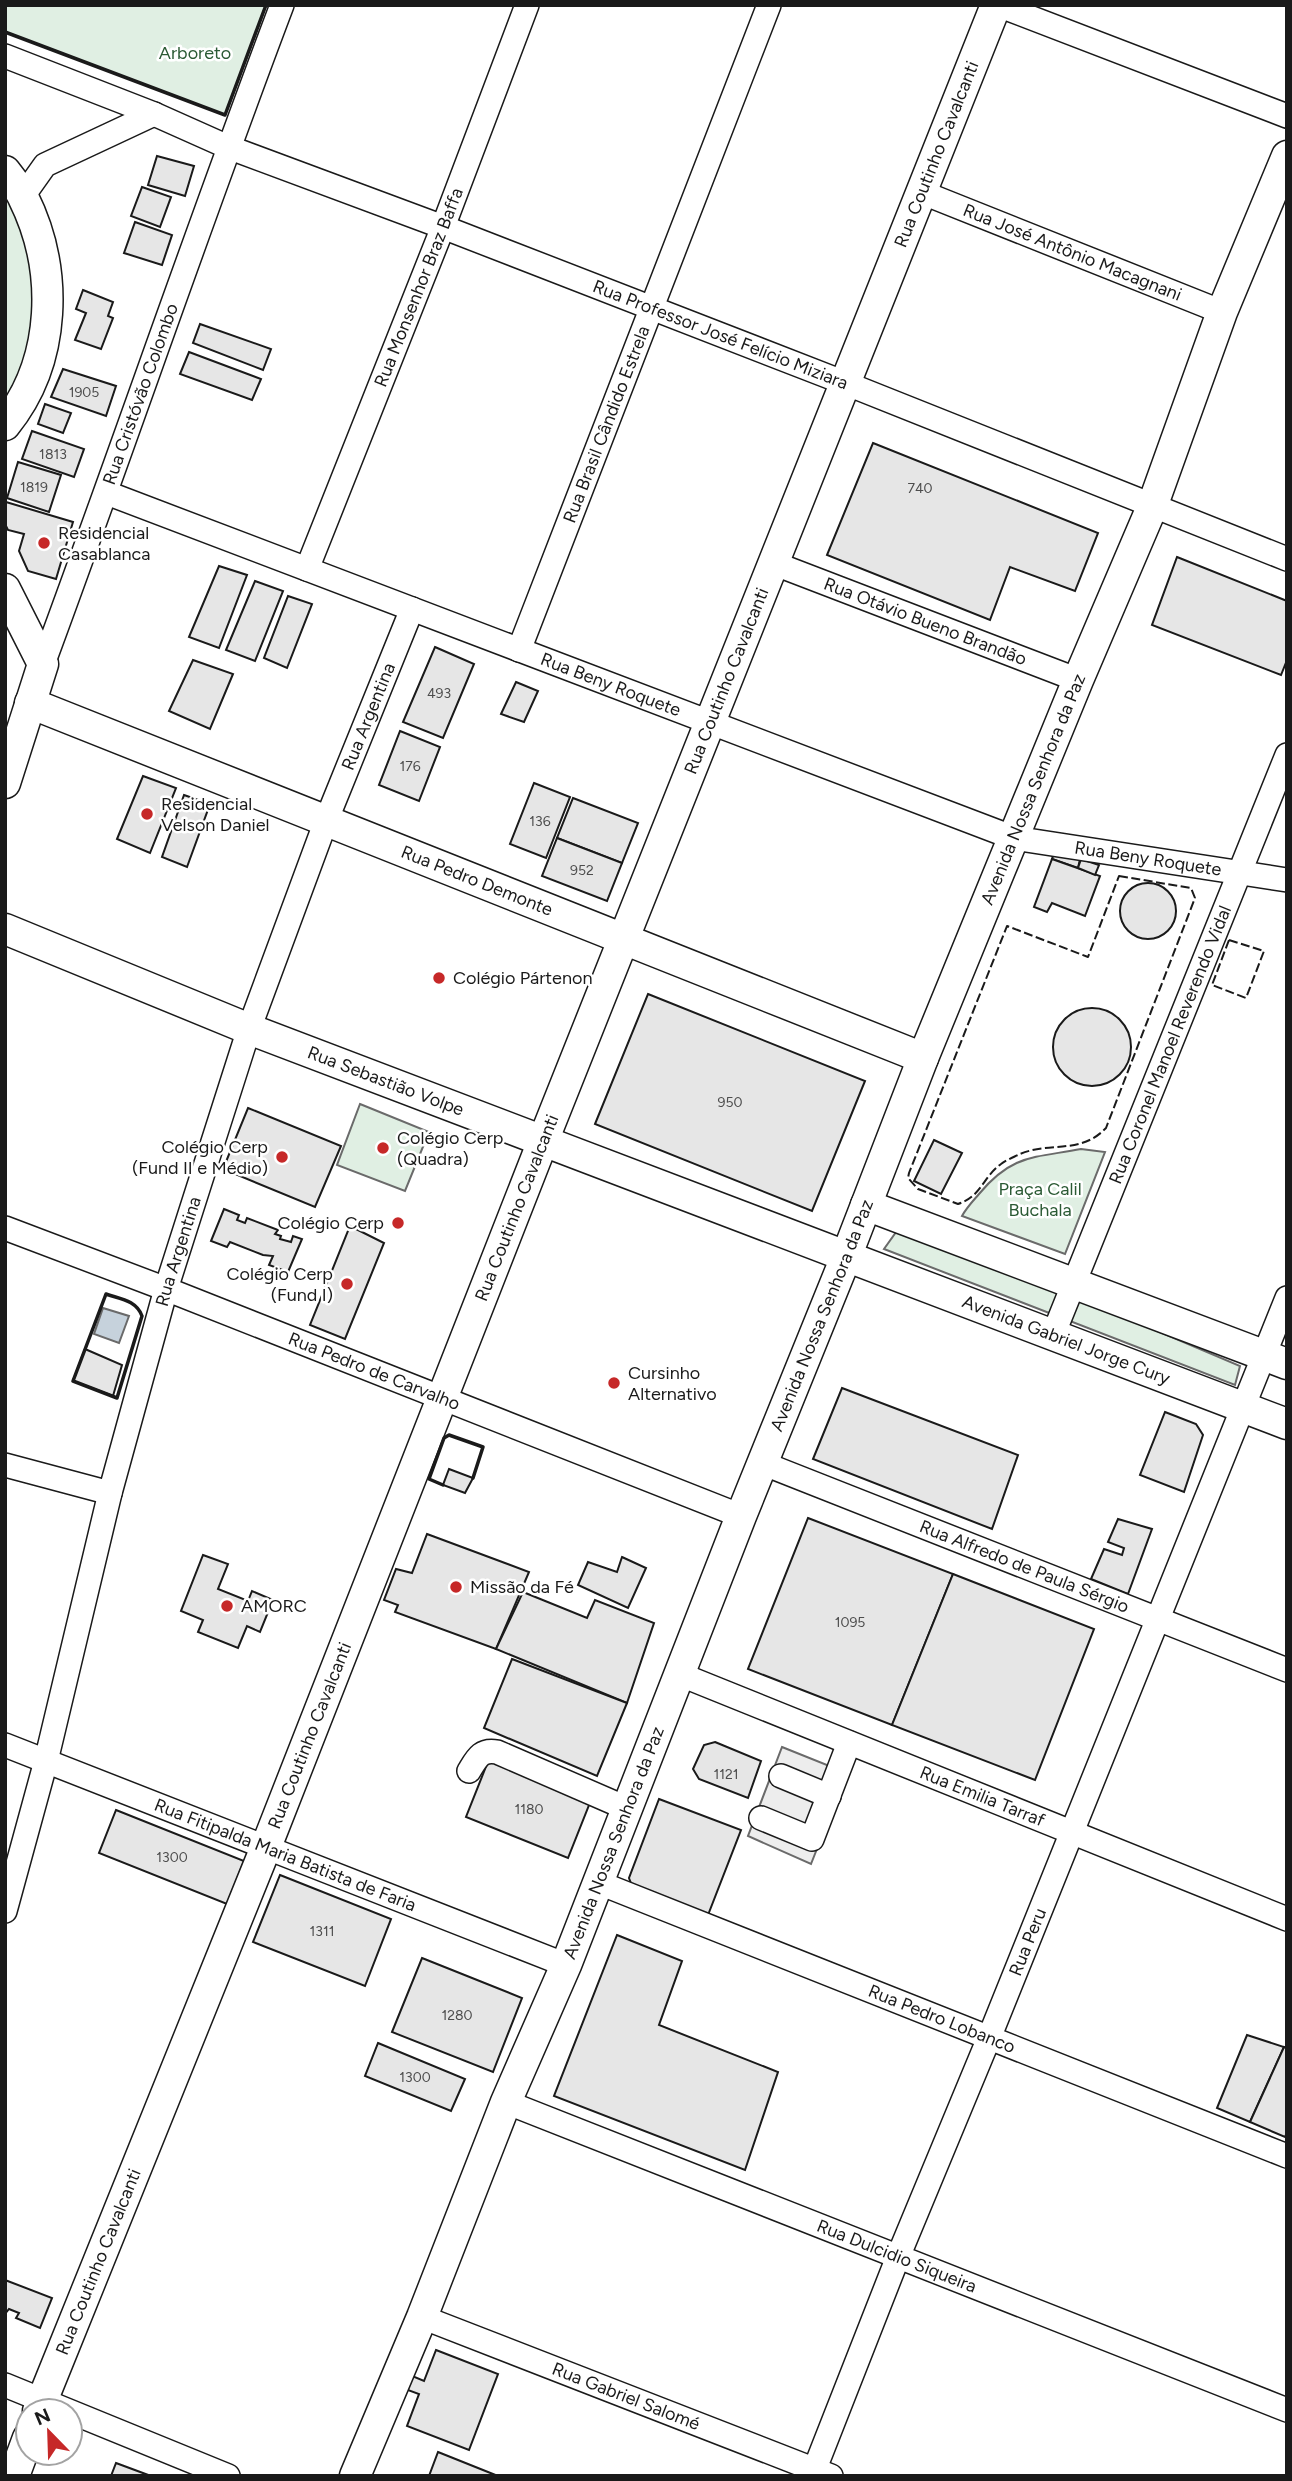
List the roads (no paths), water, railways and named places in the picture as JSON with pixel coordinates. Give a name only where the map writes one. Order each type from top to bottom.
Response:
[{"type":"main road","name":"Rua Coutinho Cavalcanti","points":[[44,2397],[997,5]]},
{"type":"main road","name":"Avenida Nossa Senhora da Paz","points":[[355,2476],[422,2317],[506,2102],[566,1965],[923,1058],[1152,507],[1222,312],[1287,156]]},
{"type":"main road","points":[[5,171],[23,196],[40,238],[48,283],[46,329],[35,373],[14,414],[5,425]]},
{"type":"main road","points":[[5,589],[43,664]]},
{"type":"main road","name":"Rua Cristóvão Colombo","points":[[18,705],[43,664]]},
{"type":"main road","points":[[5,783],[19,735],[18,705]]},
{"type":"main road","name":"Rua Pedro Demonte","points":[[18,705],[326,821],[923,1058]]},
{"type":"main road","name":"Rua Sebastião Volpe","points":[[5,929],[249,1030],[846,1257]]},
{"type":"main road","points":[[866,1205],[1275,1359]]},
{"type":"main road","name":"Avenida Gabriel Jorge Cury","points":[[846,1257],[1287,1424]]},
{"type":"street","name":"Rua Cristóvão Colombo","points":[[43,664],[107,493],[228,147],[282,5]]},
{"type":"street","name":"Rua Monsenhor Braz Baffa","points":[[307,569],[527,5]]},
{"type":"street","name":"Rua Brasil Cândido Estrela","points":[[519,650],[769,5]]},
{"type":"street","points":[[997,5],[1287,116]]},
{"type":"street","name":"Rua Professor José Felício Miziara","points":[[5,56],[154,114],[228,147],[443,226],[1287,559]]},
{"type":"street","points":[[23,196],[45,165],[154,114]]},
{"type":"street","name":"Rua José Antônio Macagnani","points":[[921,192],[1222,312]]},
{"type":"street","name":"Rua Beny Roquete","points":[[107,493],[1014,838],[1287,880]]},
{"type":"street","name":"Rua Otávio Bueno Brandão","points":[[773,563],[1078,680]]},
{"type":"street","name":"Rua Argentina","points":[[5,1911],[46,1761],[110,1493],[166,1289],[249,1030],[326,821],[412,609]]},
{"type":"street","name":"Rua Coronel Manoel Reverendo Vidal","points":[[1053,1335],[1287,755]]},
{"type":"street","name":"Rua Pedro de Carvalho","points":[[5,1228],[741,1516]]},
{"type":"street","name":"Rua Peru","points":[[820,2474],[898,2257],[1243,1407],[1275,1359],[1287,1298]]},
{"type":"street","name":"Rua Alfredo de Paula Sérgio","points":[[762,1463],[1287,1670]]},
{"type":"street","points":[[5,1465],[110,1493]]},
{"type":"street","name":"Rua Emilia Tarraf","points":[[679,1674],[1287,1919]]},
{"type":"street","points":[[761,1818],[811,1839],[849,1743]]},
{"type":"street","name":"Rua Fitipalda Maria Batista de Faria","points":[[5,1745],[566,1965]]},
{"type":"street","points":[[469,1770],[478,1755],[488,1751],[497,1752],[626,1808]]},
{"type":"street","points":[[781,1776],[829,1796]]},
{"type":"street","name":"Rua Pedro Lobanco","points":[[597,1882],[1287,2155]]},
{"type":"street","name":"Rua Dulcidio Siqueira","points":[[506,2102],[1287,2410]]},
{"type":"street","name":"Rua Gabriel Salomé","points":[[422,2317],[820,2474]]},
{"type":"street","points":[[5,2385],[27,2397]]},
{"type":"street","points":[[84,2421],[228,2476]]},
{"type":"place","name":"Residencial Casablanca","points":[[44,543]]},
{"type":"place","name":"Residencial Velson Daniel","points":[[147,814]]},
{"type":"place","name":"Colégio Pártenon","points":[[439,978]]},
{"type":"place","name":"Colégio Cerp (Quadra)","points":[[383,1148]]},
{"type":"place","name":"Colégio Cerp (Fund II e Médio)","points":[[282,1157]]},
{"type":"place","name":"Colégio Cerp","points":[[398,1223]]},
{"type":"place","name":"Colégio Cerp (Fund I)","points":[[347,1284]]},
{"type":"place","name":"Cursinho Alternativo","points":[[614,1383]]},
{"type":"place","name":"Missão da Fé","points":[[456,1587]]},
{"type":"place","name":"AMORC","points":[[227,1606]]},
{"type":"park label","name":"Arboreto","points":[[195,53]]},
{"type":"park label","name":"Praça Calil Buchala","points":[[1040,1199]]}]
